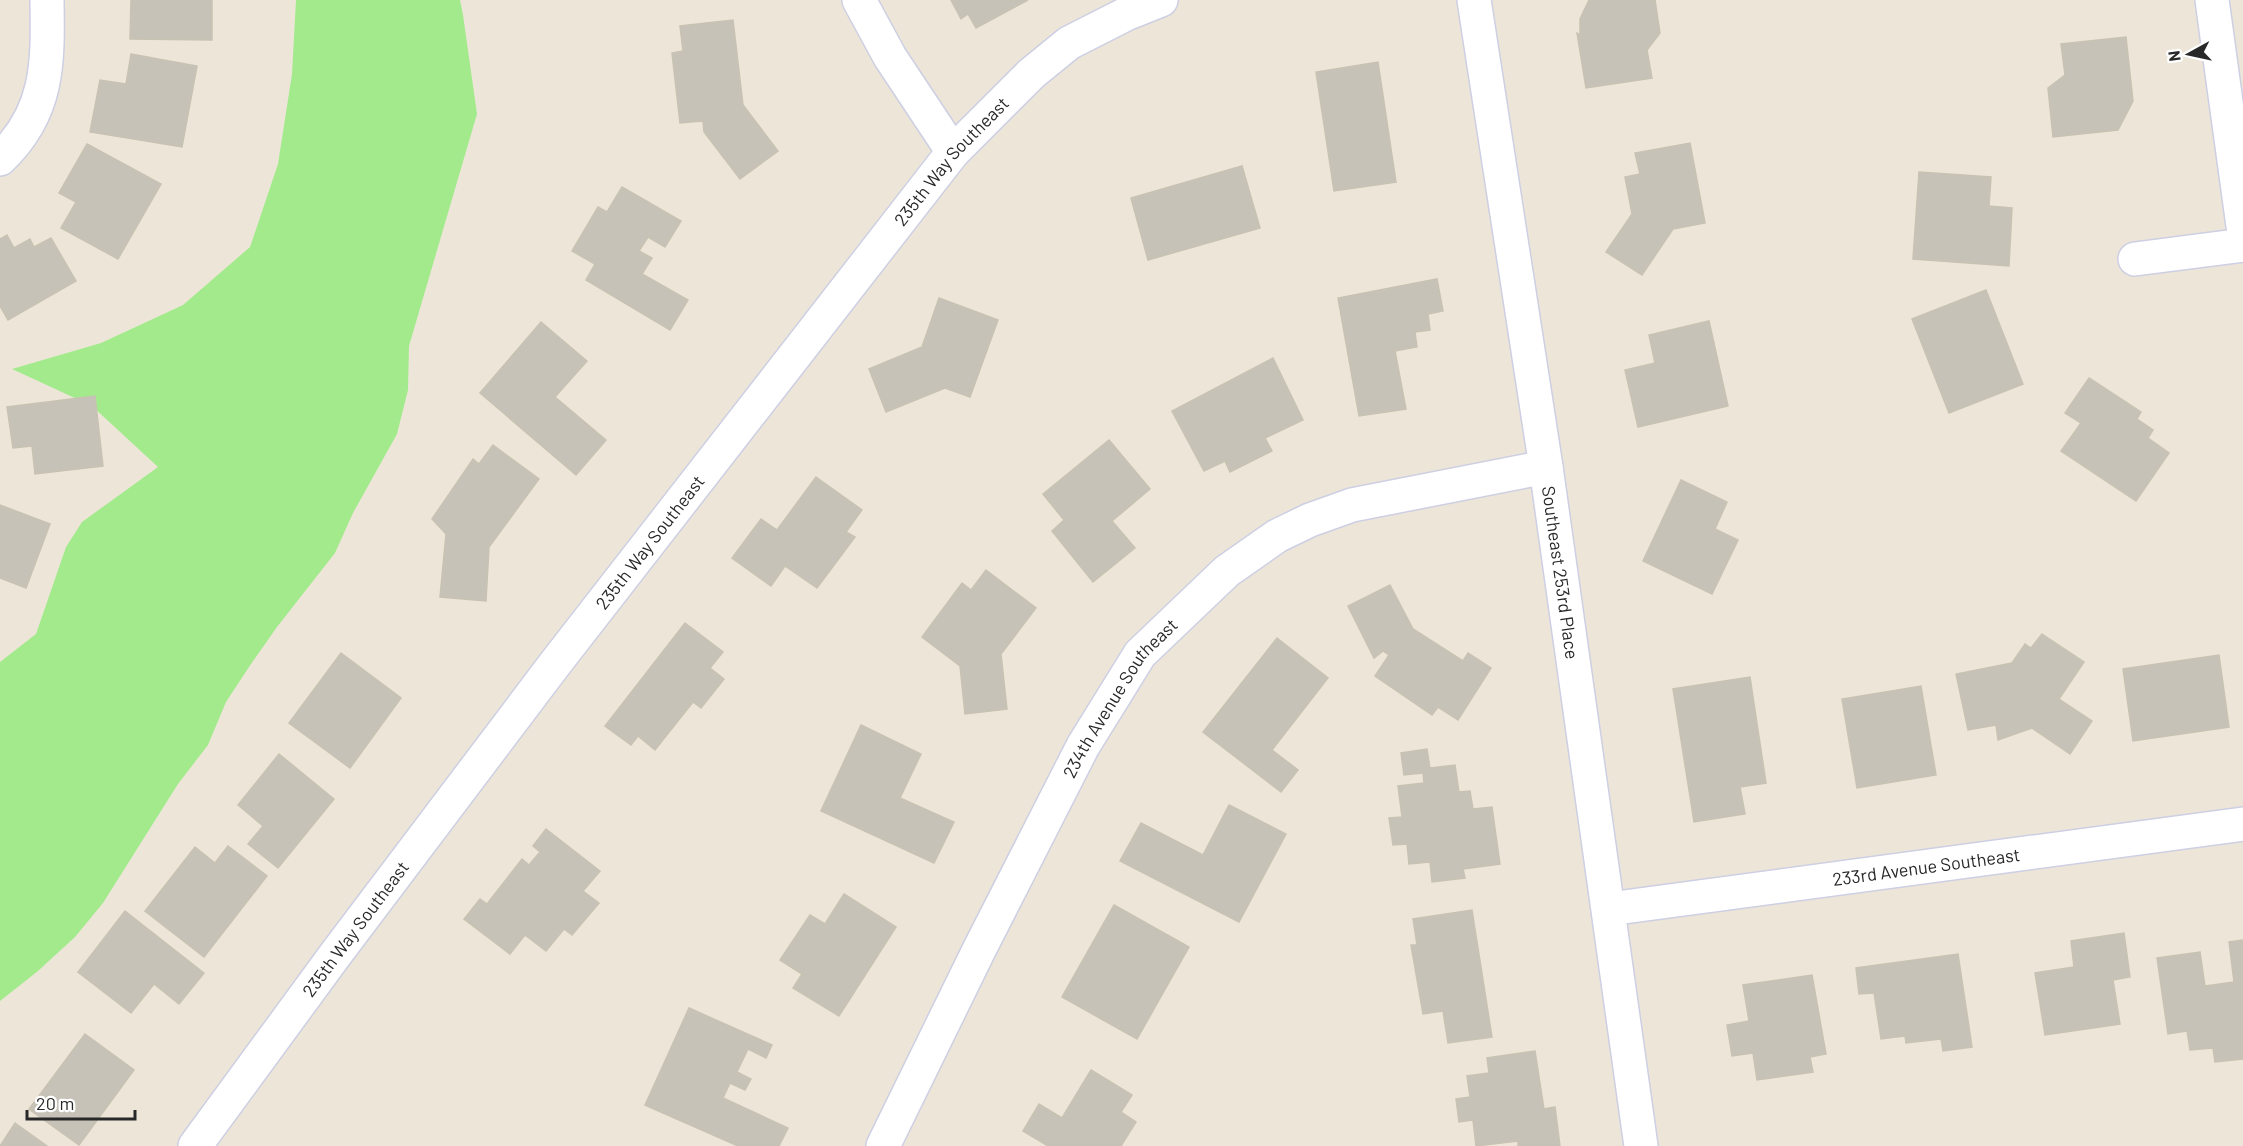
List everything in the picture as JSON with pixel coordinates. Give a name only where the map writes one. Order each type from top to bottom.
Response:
[{"type":"street","points":[[0,159],[14,146],[31,121],[40,95],[48,57],[47,0]]},
{"type":"street","points":[[859,0],[890,57],[953,152]]},
{"type":"street","name":"235th Way Southeast","points":[[195,1146],[342,945],[554,665],[953,152],[1031,74],[1069,43],[1126,14],[1161,0]]},
{"type":"street","name":"Southeast 253rd Place","points":[[1474,0],[1546,467],[1641,1146]]},
{"type":"street","points":[[2212,0],[2243,226]]},
{"type":"street","points":[[2135,259],[2243,245]]},
{"type":"street","name":"234th Avenue Southeast","points":[[884,1146],[979,950],[1083,746],[1140,654],[1227,571],[1285,532],[1352,505],[1546,467]]},
{"type":"street","name":"233rd Avenue Southeast","points":[[1609,909],[2243,824]]},
{"type":"green space","points":[[296,0],[460,0],[477,114],[409,346],[408,390],[397,434],[353,513],[335,553],[251,664],[226,702],[208,745],[178,784],[103,903],[75,937],[38,971],[0,1001],[0,662],[36,634],[66,547],[82,522],[158,467],[92,406],[12,369],[101,343],[183,305],[250,247],[278,164],[292,74]]},
{"type":"building","points":[[131,0],[212,0],[212,40],[130,39]]},
{"type":"building","points":[[951,0],[1028,0],[976,28],[968,14],[961,19]]},
{"type":"building","points":[[1589,0],[1655,0],[1660,33],[1647,50],[1652,78],[1586,88],[1577,33],[1580,35],[1580,19]]},
{"type":"building","points":[[733,20],[743,105],[778,151],[740,179],[704,132],[703,121],[680,123],[672,53],[683,51],[680,26]]},
{"type":"building","points":[[2126,37],[2133,101],[2118,130],[2053,137],[2048,88],[2065,75],[2061,44]]},
{"type":"building","points":[[131,54],[197,66],[182,147],[90,132],[100,80],[126,84]]},
{"type":"building","points":[[1378,62],[1396,182],[1334,191],[1316,72]]},
{"type":"building","points":[[1690,143],[1705,223],[1673,229],[1642,275],[1606,252],[1632,214],[1625,177],[1640,174],[1635,153]]},
{"type":"building","points":[[87,144],[161,184],[118,259],[61,228],[76,202],[59,193]]},
{"type":"building","points":[[1242,166],[1260,228],[1148,260],[1131,198]]},
{"type":"building","points":[[1919,172],[1991,177],[1989,206],[2012,208],[2009,266],[1913,259]]},
{"type":"building","points":[[622,187],[681,221],[665,247],[648,237],[639,251],[652,258],[642,274],[688,300],[670,330],[586,280],[595,264],[572,251],[598,207],[607,212]]},
{"type":"building","points":[[7,235],[14,248],[30,239],[34,247],[51,238],[76,281],[8,320],[0,306],[0,239]]},
{"type":"building","points":[[1437,279],[1443,311],[1428,314],[1430,330],[1415,332],[1417,347],[1395,351],[1406,409],[1359,416],[1338,298]]},
{"type":"building","points":[[1986,290],[2023,384],[1949,413],[1912,319]]},
{"type":"building","points":[[939,298],[998,320],[970,397],[945,388],[886,412],[869,369],[922,347]]},
{"type":"building","points":[[1709,321],[1728,406],[1638,427],[1625,370],[1655,363],[1649,335]]},
{"type":"building","points":[[541,322],[587,361],[555,397],[606,440],[576,475],[480,393]]},
{"type":"building","points":[[1273,358],[1303,420],[1265,438],[1272,451],[1230,472],[1225,461],[1204,471],[1172,411]]},
{"type":"building","points":[[2089,378],[2141,412],[2137,419],[2153,430],[2148,438],[2169,453],[2136,501],[2061,451],[2081,423],[2065,413]]},
{"type":"building","points":[[95,396],[103,466],[35,474],[32,446],[13,448],[7,407]]},
{"type":"building","points":[[1109,440],[1150,489],[1112,521],[1135,548],[1093,582],[1052,531],[1064,520],[1043,494]]},
{"type":"building","points":[[493,445],[539,479],[489,547],[486,601],[440,597],[446,534],[432,519],[473,459],[479,464]]},
{"type":"building","points":[[816,477],[862,510],[846,532],[855,537],[817,588],[785,566],[771,586],[732,558],[761,519],[777,530]]},
{"type":"building","points":[[1681,480],[1727,502],[1715,529],[1738,540],[1712,594],[1643,561]]},
{"type":"building","points":[[0,505],[50,524],[26,588],[0,578]]},
{"type":"building","points":[[986,570],[1036,608],[1001,654],[1007,709],[965,714],[960,666],[922,637],[962,583],[971,590]]},
{"type":"building","points":[[1390,585],[1413,629],[1463,661],[1468,653],[1491,668],[1458,720],[1438,707],[1432,715],[1375,676],[1389,655],[1383,651],[1374,658],[1348,606]]},
{"type":"building","points":[[685,623],[723,652],[710,668],[724,679],[701,708],[693,702],[655,750],[638,736],[631,745],[605,726]]},
{"type":"building","points":[[2042,634],[2084,662],[2059,699],[2092,721],[2070,754],[2032,728],[1998,740],[1996,725],[1968,730],[1956,674],[2012,663],[2025,644],[2031,648]]},
{"type":"building","points":[[1277,638],[1328,678],[1272,750],[1298,770],[1281,792],[1203,732]]},
{"type":"building","points":[[341,653],[401,698],[350,768],[289,723]]},
{"type":"building","points":[[2219,655],[2229,727],[2133,741],[2123,669]]},
{"type":"building","points":[[1750,677],[1766,783],[1740,787],[1745,814],[1694,822],[1673,689]]},
{"type":"building","points":[[1921,686],[1936,775],[1857,788],[1842,699]]},
{"type":"building","points":[[861,725],[921,754],[900,798],[954,822],[934,863],[821,811]]},
{"type":"building","points":[[1427,749],[1430,768],[1455,765],[1459,792],[1470,791],[1473,809],[1492,807],[1500,864],[1463,869],[1465,878],[1432,882],[1430,862],[1409,864],[1407,844],[1393,845],[1389,818],[1402,817],[1398,786],[1424,783],[1423,773],[1404,775],[1401,753]]},
{"type":"building","points":[[279,754],[334,799],[278,868],[248,844],[263,826],[238,805]]},
{"type":"building","points":[[1229,805],[1286,834],[1239,922],[1120,861],[1141,823],[1203,855]]},
{"type":"building","points":[[546,829],[600,871],[583,891],[599,903],[572,935],[564,929],[546,951],[525,935],[510,954],[464,919],[480,899],[487,904],[522,859],[529,865],[540,852],[533,846]]},
{"type":"building","points":[[228,846],[267,876],[204,957],[145,911],[195,847],[215,863]]},
{"type":"building","points":[[844,894],[896,927],[839,1016],[793,988],[802,974],[780,960],[810,915],[825,924]]},
{"type":"building","points":[[1114,905],[1189,947],[1137,1039],[1062,997]]},
{"type":"building","points":[[1472,910],[1492,1037],[1448,1043],[1443,1011],[1423,1014],[1411,945],[1417,945],[1413,919]]},
{"type":"building","points":[[125,911],[204,973],[179,1004],[154,984],[131,1013],[78,972]]},
{"type":"building","points":[[2124,933],[2130,977],[2113,980],[2120,1024],[2045,1035],[2035,973],[2074,967],[2071,941]]},
{"type":"building","points":[[2243,940],[2243,1059],[2215,1062],[2213,1048],[2190,1050],[2187,1031],[2168,1034],[2157,958],[2200,952],[2205,986],[2234,982],[2229,942]]},
{"type":"building","points":[[1958,954],[1972,1047],[1943,1051],[1941,1039],[1906,1043],[1905,1036],[1881,1039],[1874,993],[1859,994],[1856,968]]},
{"type":"building","points":[[1812,975],[1826,1054],[1810,1057],[1813,1072],[1757,1080],[1753,1053],[1732,1056],[1727,1025],[1749,1021],[1743,985]]},
{"type":"building","points":[[689,1008],[772,1045],[766,1058],[748,1049],[737,1072],[751,1079],[745,1090],[730,1083],[723,1098],[788,1128],[779,1146],[738,1146],[645,1105]]},
{"type":"building","points":[[85,1034],[134,1070],[79,1145],[29,1109]]},
{"type":"building","points":[[1535,1051],[1544,1109],[1555,1107],[1560,1146],[1518,1146],[1518,1141],[1476,1146],[1473,1120],[1459,1122],[1456,1099],[1470,1097],[1467,1076],[1489,1073],[1487,1058]]},
{"type":"building","points":[[1091,1070],[1132,1095],[1121,1112],[1136,1122],[1121,1146],[1048,1146],[1023,1131],[1039,1104],[1062,1118]]},
{"type":"building","points":[[15,1123],[47,1146],[0,1146]]}]
